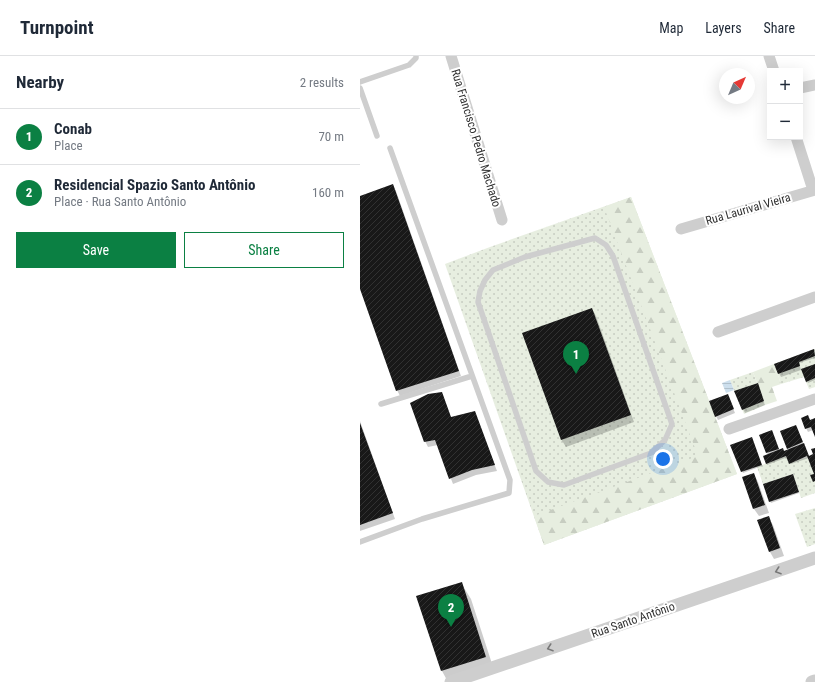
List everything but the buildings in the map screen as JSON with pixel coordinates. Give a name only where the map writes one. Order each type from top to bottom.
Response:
[{"type":"street","name":"Rua Francisco Pedro Machado","points":[[450,56],[502,220]]},
{"type":"street","points":[[769,56],[773,68]]},
{"type":"street","points":[[803,87],[815,85]]},
{"type":"street","points":[[797,140],[814,190]]},
{"type":"street","name":"Rua Laurival Vieira","points":[[681,229],[814,190]]},
{"type":"street","points":[[718,332],[815,297]]},
{"type":"street","points":[[729,429],[815,399]]},
{"type":"street","name":"Rua Santo Antônio","points":[[451,682],[815,558]]},
{"type":"lane","points":[[360,82],[409,65],[416,58],[416,56]]},
{"type":"lane","points":[[360,88],[377,136]]},
{"type":"lane","points":[[360,542],[422,519],[509,493],[510,480],[390,148]]},
{"type":"lane","points":[[595,238],[606,245],[612,256],[672,424],[665,440],[651,453],[564,485],[548,482],[536,470],[478,302],[480,291],[493,270],[526,257],[595,238]]},
{"type":"lane","points":[[381,404],[472,376]]},
{"type":"green space","points":[[631,197],[737,474],[544,545],[445,264]]},
{"type":"green space","points":[[631,197],[737,474],[544,545],[534,516],[698,456],[604,207]]},
{"type":"green space","points":[[815,349],[815,387],[809,389],[804,377],[781,384],[774,364]]},
{"type":"green space","points":[[774,364],[781,384],[772,387],[777,401],[765,405],[753,372]]},
{"type":"green space","points":[[753,372],[765,405],[744,414],[730,380]]},
{"type":"green space","points":[[786,456],[789,463],[807,457],[815,473],[815,493],[801,498],[793,474],[763,484],[757,467]]},
{"type":"green space","points":[[815,508],[815,544],[807,547],[795,514]]},
{"type":"water","points":[[730,380],[734,390],[726,393],[722,383]]},
{"type":"place","name":"Conab","points":[[576,374]]},
{"type":"place","name":"Residencial Spazio Santo Antônio","points":[[451,627]]}]
